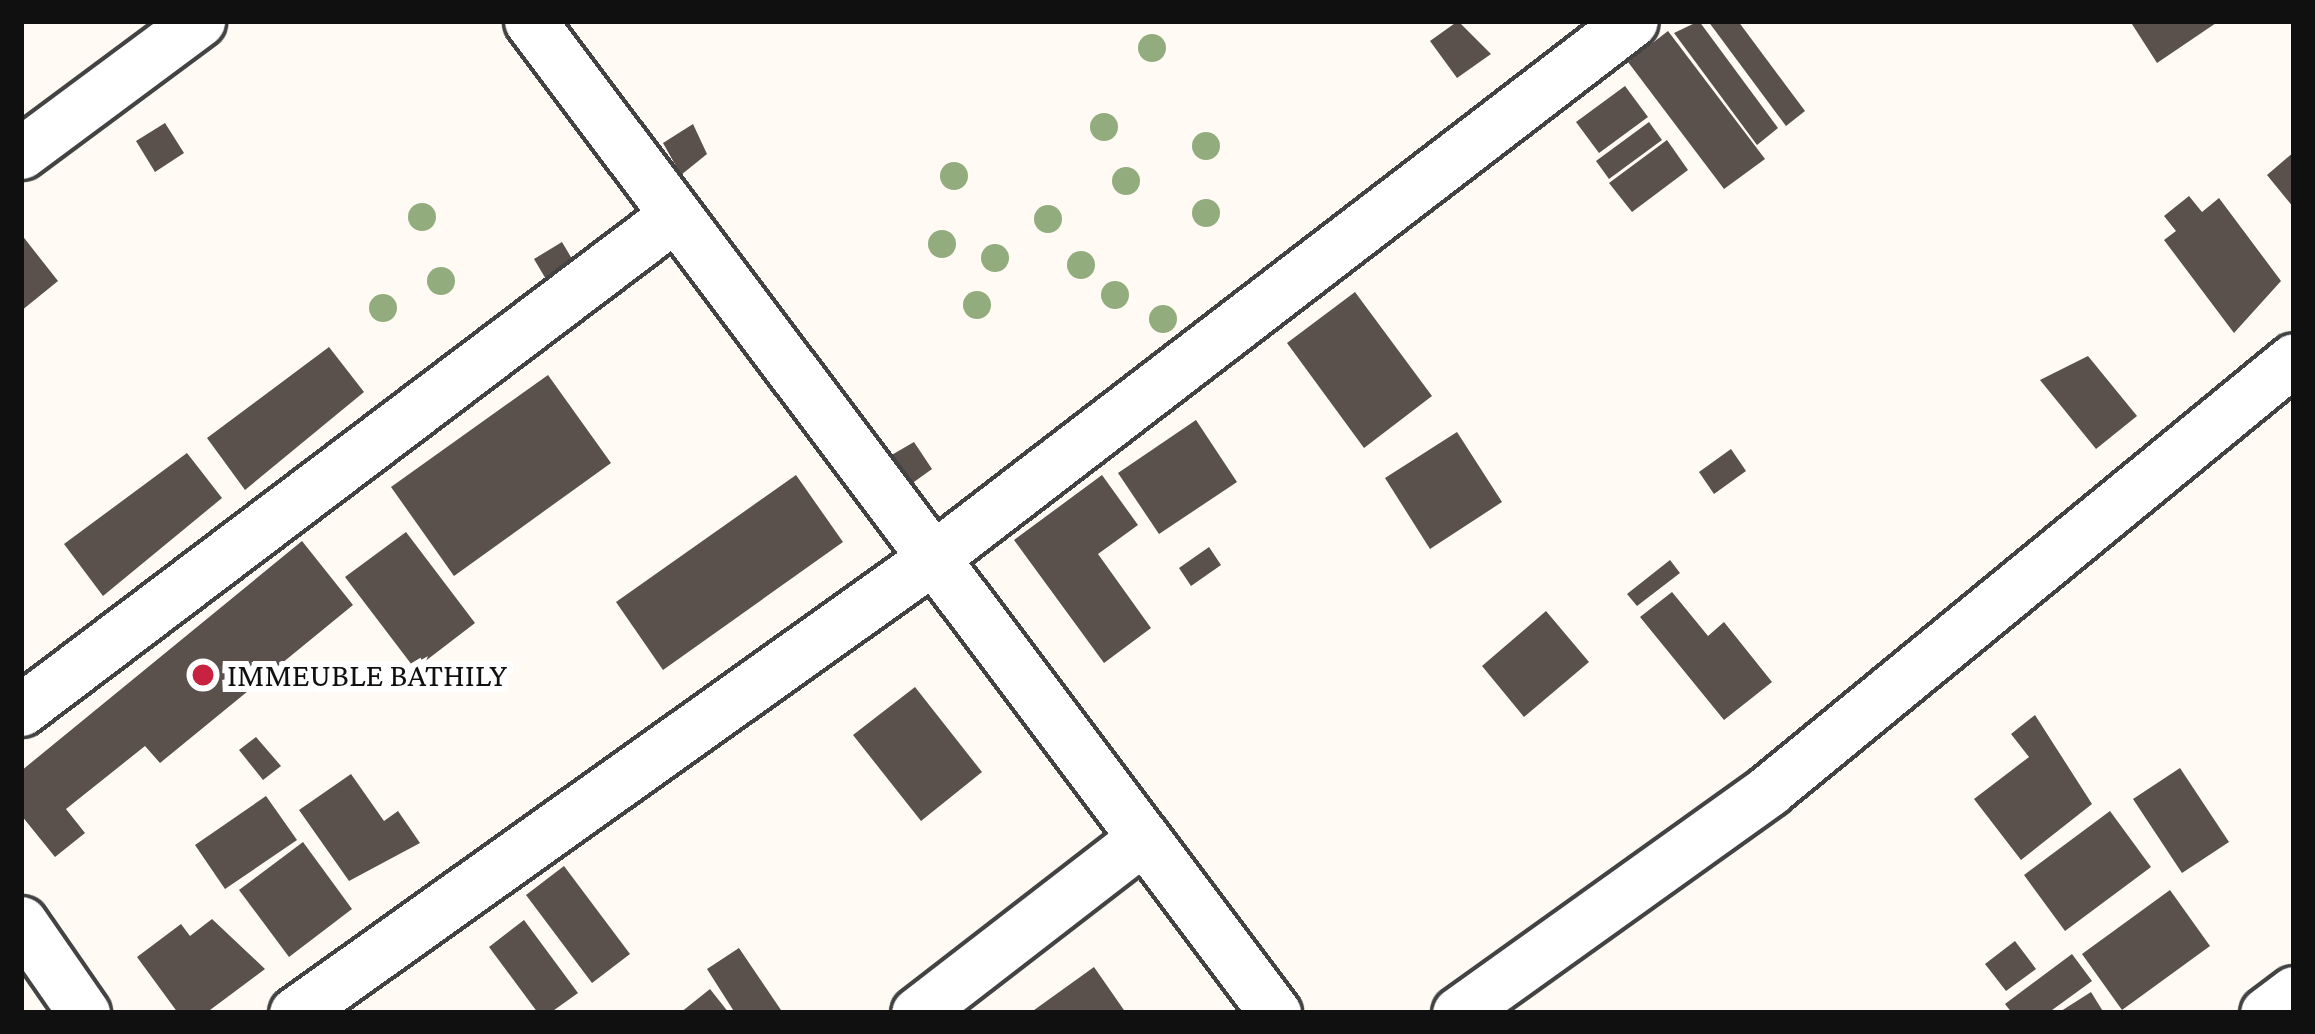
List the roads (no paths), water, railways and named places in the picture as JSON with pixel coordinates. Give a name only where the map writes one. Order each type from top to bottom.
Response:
[{"type":"street","points":[[21,153],[199,21]]},
{"type":"street","points":[[530,21],[929,561],[1275,1013]]},
{"type":"street","points":[[296,1013],[929,561],[1632,21]]},
{"type":"street","points":[[21,710],[674,216]]},
{"type":"street","points":[[1458,1013],[1769,790],[2294,359]]},
{"type":"street","points":[[917,1013],[1142,839]]},
{"type":"street","points":[[21,922],[84,1013]]},
{"type":"street","points":[[2266,1013],[2294,992]]},
{"type":"place","name":"IMMEUBLE BATHILY","points":[[203,675]]}]
